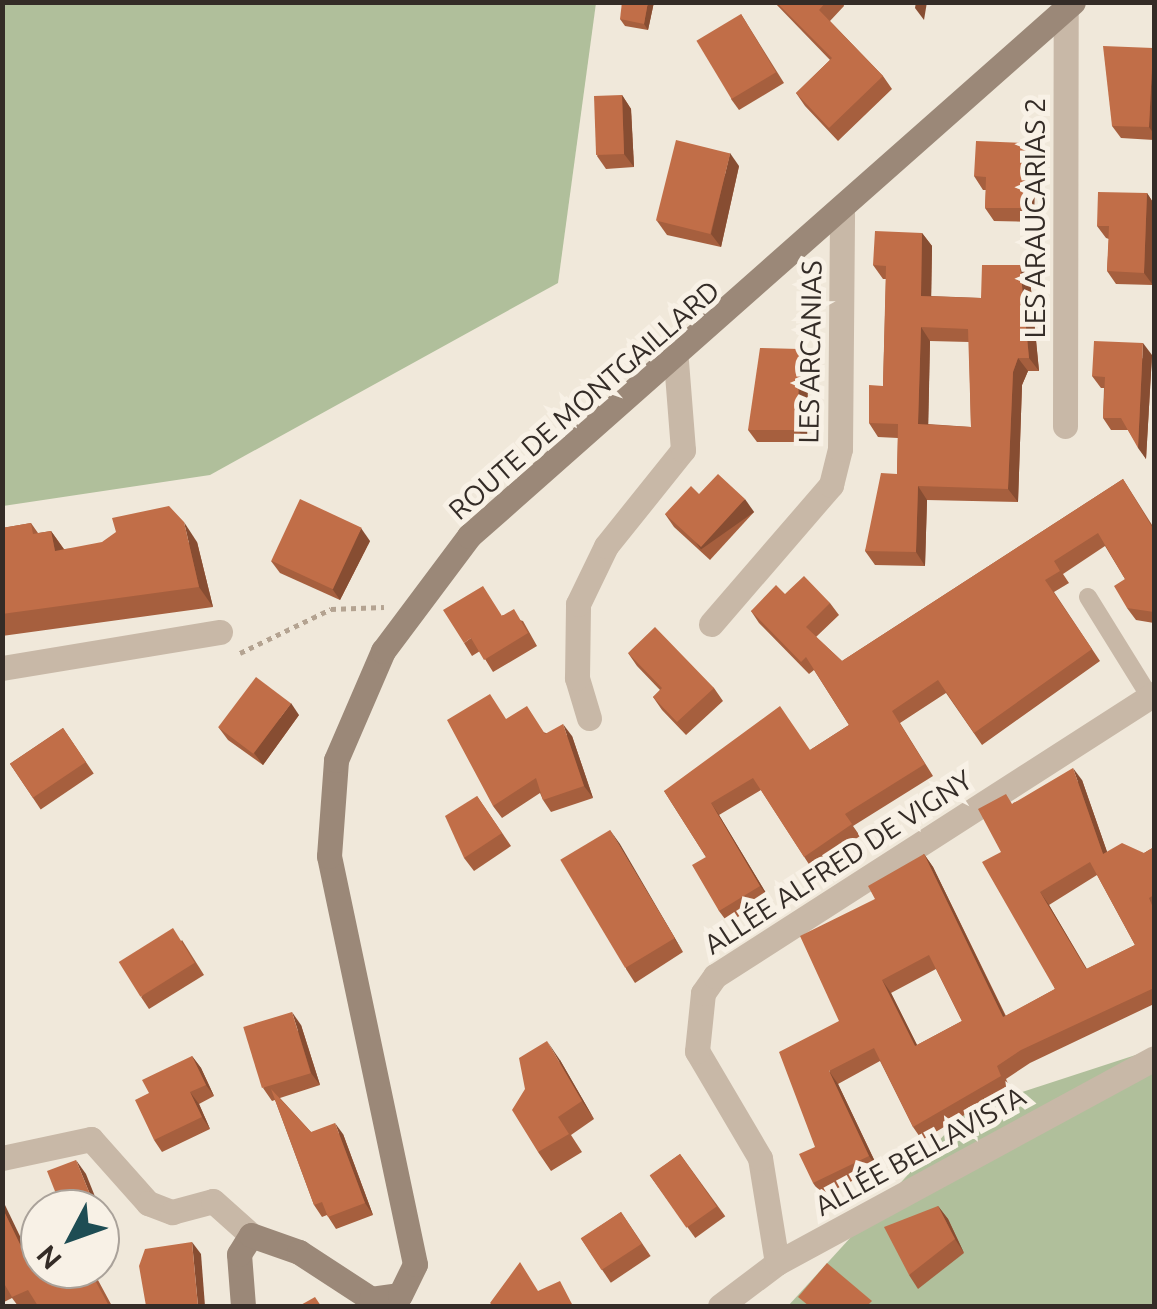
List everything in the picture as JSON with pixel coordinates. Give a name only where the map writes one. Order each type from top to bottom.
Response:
[{"type":"street","name":"ROUTE DE MONTGAILLARD","points":[[250,1236],[300,1252],[371,1299],[400,1295],[411,1281],[406,1214],[329,856],[336,760],[383,651],[468,536],[676,361],[1069,6]]},
{"type":"street","name":"LES ARAUCARIAS 2","points":[[1065,426],[1069,6]]},
{"type":"street","name":"LES ARCANIAS","points":[[711,624],[832,485],[840,449],[842,214]]},
{"type":"street","points":[[589,718],[577,678],[578,604],[606,546],[683,450],[676,361]]},
{"type":"street","points":[[2,668],[220,632]]},
{"type":"street","name":"ALLÉE ALFRED DE VIGNY","points":[[778,1263],[760,1158],[698,1051],[703,992],[715,976],[1152,695]]},
{"type":"street","name":"ALLÉE BELLAVISTA","points":[[720,1306],[778,1263],[1154,1058]]},
{"type":"street","points":[[2,1158],[91,1139],[148,1203],[172,1212],[213,1201],[250,1236],[239,1254],[243,1306]]},
{"type":"lane","points":[[1088,597],[1152,695]]},
{"type":"green space","points":[[3,2],[596,3],[558,283],[210,475],[3,506]]},
{"type":"green space","points":[[1154,1049],[1154,1306],[788,1306],[967,1110]]},
{"type":"building","points":[[622,2],[648,2],[644,24],[620,19]]},
{"type":"building","points":[[776,2],[826,2],[819,10],[883,76],[829,128],[796,93],[832,58]]},
{"type":"building","points":[[741,14],[776,72],[731,99],[696,41]]},
{"type":"building","points":[[1103,46],[1153,48],[1149,127],[1112,126]]},
{"type":"building","points":[[622,95],[624,154],[596,155],[594,96]]},
{"type":"building","points":[[676,140],[730,154],[710,234],[656,221]]},
{"type":"building","points":[[976,141],[1025,143],[1024,208],[985,208],[986,177],[974,176]]},
{"type":"building","points":[[1098,192],[1147,193],[1144,273],[1107,271],[1109,226],[1097,226]]},
{"type":"building","points":[[875,231],[922,233],[921,296],[981,298],[982,265],[1020,265],[1029,358],[1018,358],[1013,372],[1008,489],[918,486],[916,552],[865,551],[881,473],[897,474],[898,424],[869,423],[869,385],[883,386],[886,266],[873,265]],"holes":[[[921,327],[968,329],[971,427],[918,424]]]},
{"type":"building","points":[[1094,341],[1143,343],[1138,448],[1121,418],[1103,418],[1105,377],[1092,376]]},
{"type":"building","points":[[760,348],[799,349],[798,430],[748,430]]},
{"type":"building","points":[[718,474],[745,499],[701,547],[665,514],[691,486],[699,494]]},
{"type":"building","points":[[1123,479],[1154,530],[1154,612],[1127,608],[1114,586],[1125,579],[1098,533],[1054,561],[1060,571],[1045,580],[1092,649],[974,733],[938,680],[892,711],[925,764],[845,814],[852,824],[804,857],[753,778],[711,803],[760,886],[719,911],[692,865],[706,857],[664,791],[780,706],[810,750],[849,725],[806,657],[801,662],[751,611],[776,585],[785,594],[804,576],[830,603],[806,627],[842,661]]},
{"type":"building","points":[[300,499],[362,528],[333,589],[271,561]]},
{"type":"building","points":[[169,506],[184,522],[199,587],[2,614],[2,528],[31,523],[33,534],[51,531],[55,551],[102,542],[116,532],[112,518]]},
{"type":"building","points":[[483,586],[502,616],[514,609],[528,633],[484,660],[471,638],[464,643],[443,610]]},
{"type":"building","points":[[655,627],[714,688],[677,722],[653,697],[662,688],[628,653]]},
{"type":"building","points":[[256,677],[291,703],[253,754],[218,727]]},
{"type":"building","points":[[490,694],[506,719],[527,706],[545,734],[563,724],[584,786],[543,800],[536,778],[493,806],[447,720]]},
{"type":"building","points":[[63,728],[86,762],[33,798],[10,764]]},
{"type":"building","points":[[1073,768],[1103,854],[1122,843],[1144,853],[1154,847],[1154,895],[1149,898],[1154,910],[1154,988],[1021,1050],[997,1066],[1001,1076],[913,1127],[874,1048],[829,1071],[869,1156],[813,1183],[799,1154],[815,1147],[779,1052],[839,1021],[800,936],[875,899],[868,886],[924,854],[1003,1017],[1055,989],[982,862],[1001,852],[978,809],[1006,794],[1012,804]],"holes":[[[1090,862],[1135,945],[1086,969],[1040,892]],[[929,955],[962,1021],[915,1046],[882,980]]]},
{"type":"building","points":[[477,796],[502,833],[464,858],[445,816]]},
{"type":"building","points":[[610,830],[675,938],[625,968],[560,860]]},
{"type":"building","points":[[173,928],[195,963],[140,997],[119,962]]},
{"type":"building","points":[[292,1012],[311,1073],[262,1088],[243,1027]]},
{"type":"building","points":[[547,1041],[582,1101],[558,1117],[569,1134],[538,1152],[512,1110],[525,1089],[519,1058]]},
{"type":"building","points":[[192,1056],[206,1085],[190,1092],[202,1117],[154,1140],[135,1100],[149,1093],[142,1080]]},
{"type":"building","points":[[271,1089],[311,1132],[335,1123],[365,1203],[328,1217],[322,1202],[314,1205]]},
{"type":"building","points":[[680,1154],[717,1206],[686,1228],[650,1175]]},
{"type":"building","points":[[76,1160],[88,1189],[54,1189],[47,1171]]},
{"type":"building","points":[[938,1206],[955,1239],[909,1275],[884,1227]]},
{"type":"building","points":[[2,1207],[20,1244],[20,1289],[100,1289],[109,1306],[38,1306],[28,1290],[12,1297],[2,1280]]},
{"type":"building","points":[[621,1212],[642,1244],[601,1270],[581,1238]]},
{"type":"building","points":[[192,1242],[198,1306],[146,1306],[139,1266],[145,1249]]},
{"type":"building","points":[[520,1262],[538,1291],[560,1281],[573,1306],[493,1306],[490,1303]]},
{"type":"building","points":[[827,1263],[872,1301],[867,1306],[809,1306],[798,1297]]},
{"type":"building","points":[[315,1297],[321,1306],[299,1306]]}]
